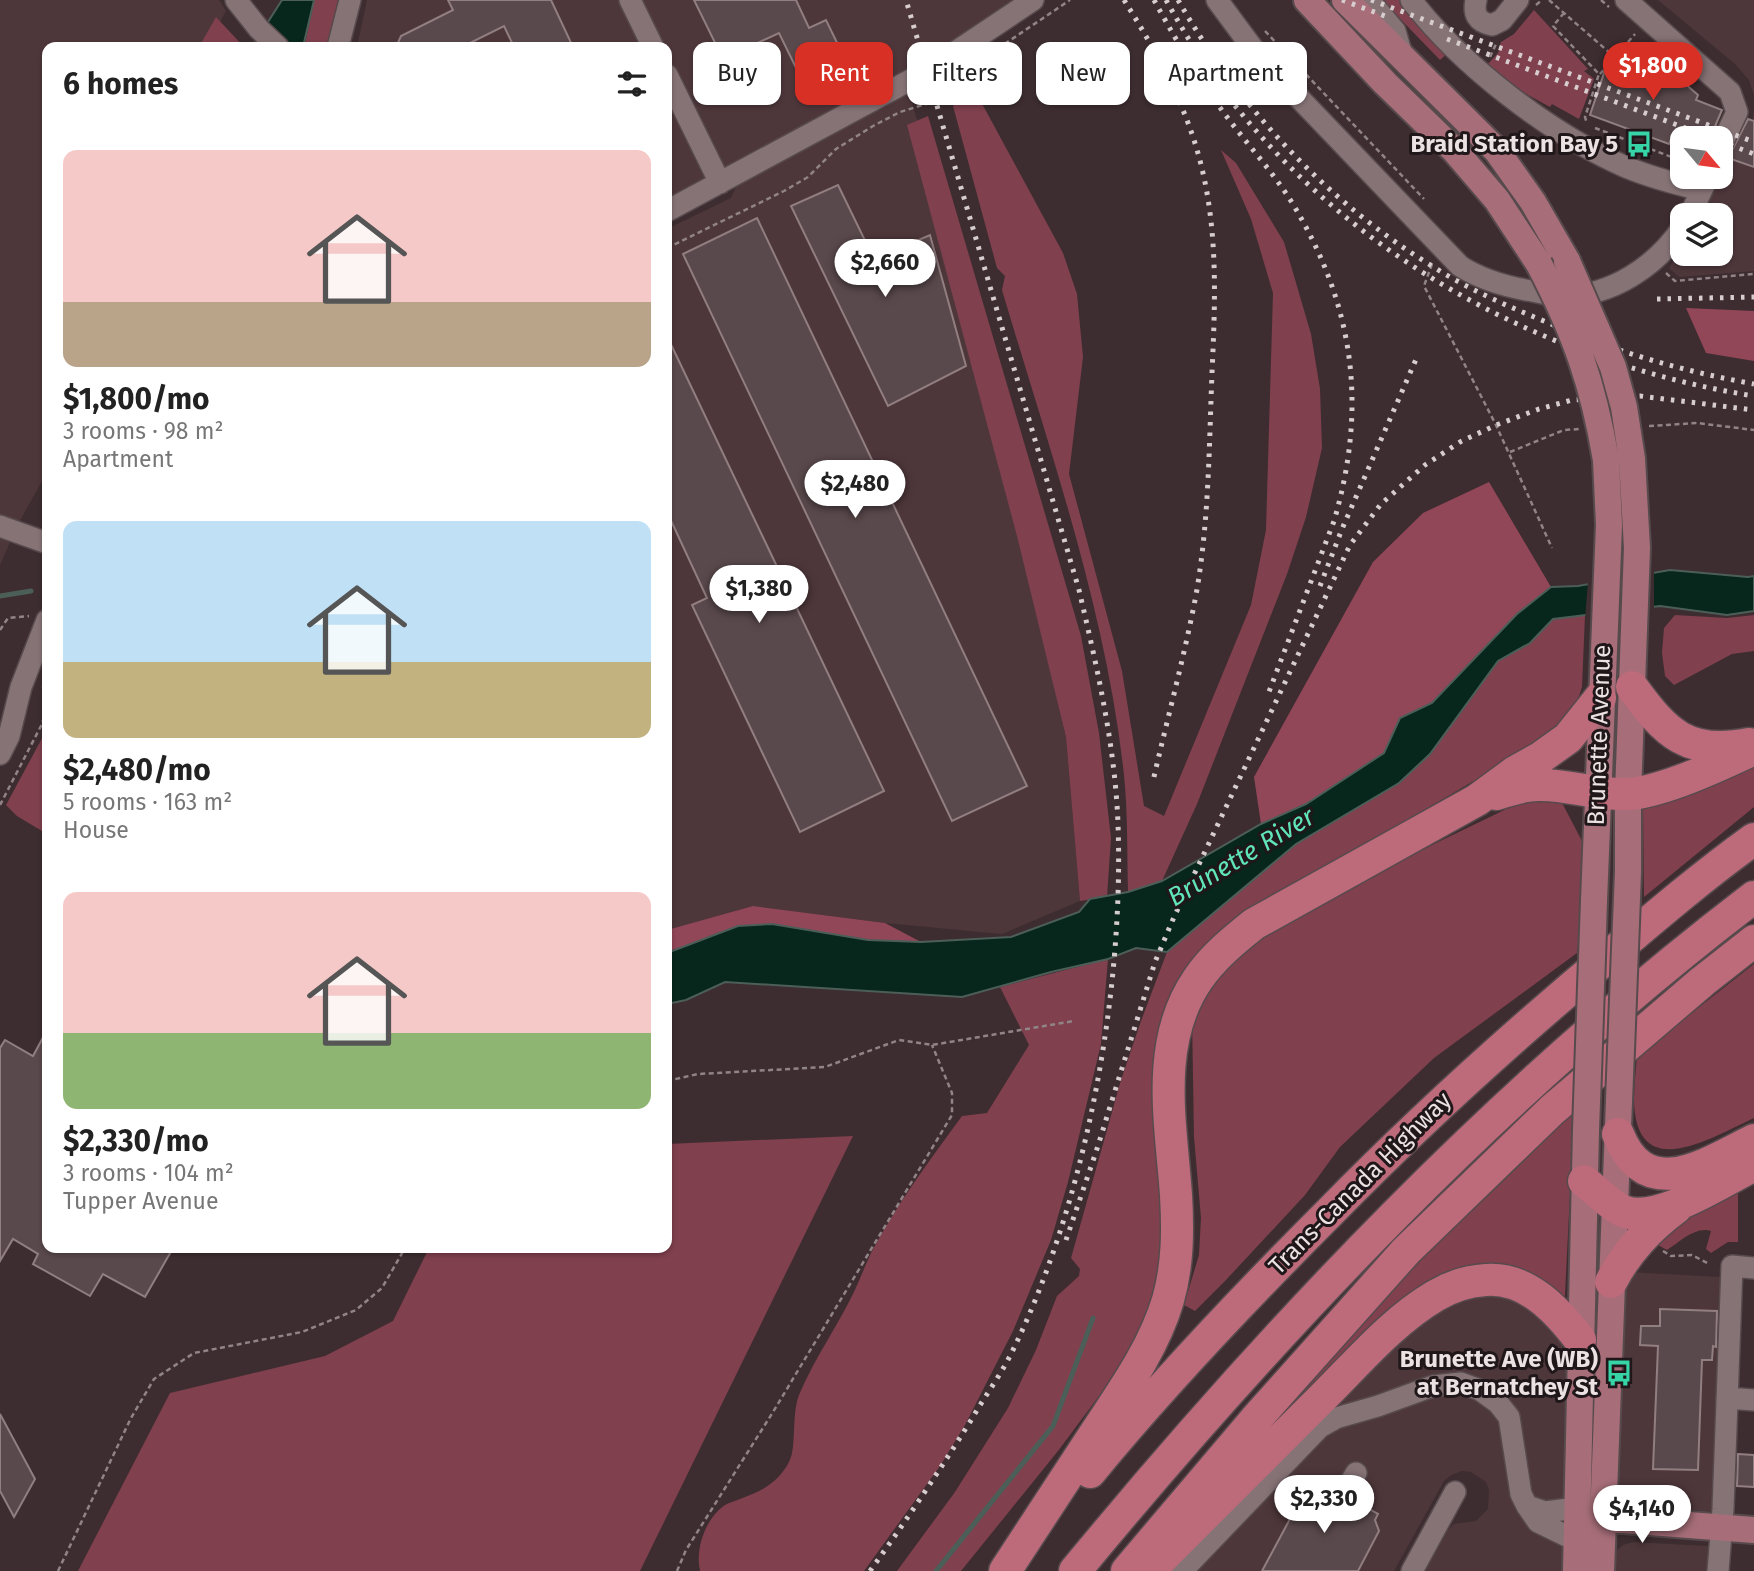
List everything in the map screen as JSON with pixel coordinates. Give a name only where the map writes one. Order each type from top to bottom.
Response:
[{"type":"highway","points":[[1632,687],[1653,717],[1665,729],[1684,741],[1723,748],[1754,743]]},
{"type":"highway","points":[[1007,1571],[1128,1384],[1153,1341],[1168,1299],[1177,1261],[1178,1222],[1168,1078],[1171,1043],[1181,1010],[1198,979],[1225,947],[1254,924],[1477,800],[1515,772],[1541,758],[1569,738],[1600,698]]},
{"type":"highway","points":[[1477,800],[1520,787],[1539,785],[1613,793],[1654,789],[1754,749]]},
{"type":"highway","name":"Trans-Canada Highway","points":[[1007,1571],[1117,1440],[1219,1326],[1371,1170],[1545,1009],[1754,839]]},
{"type":"highway","name":"Trans-Canada Highway","points":[[1075,1571],[1263,1354],[1401,1210],[1559,1059],[1684,952],[1754,898]]},
{"type":"highway","points":[[1127,1571],[1255,1420],[1406,1251],[1552,1110],[1754,941]]},
{"type":"highway","points":[[1618,1135],[1623,1147],[1637,1165],[1651,1174],[1666,1175],[1682,1172],[1754,1140]]},
{"type":"highway","points":[[1584,1181],[1621,1210],[1635,1214],[1667,1208],[1685,1201],[1754,1165]]},
{"type":"highway","points":[[1611,1282],[1622,1260],[1639,1239],[1685,1201]]},
{"type":"highway","points":[[1149,1571],[1389,1331],[1436,1295],[1470,1283],[1505,1281],[1537,1295],[1564,1319],[1580,1340]]},
{"type":"main road","name":"Brunette Avenue","points":[[1307,0],[1385,83],[1455,150],[1497,200],[1539,264],[1579,348],[1592,388],[1606,460],[1609,525],[1600,698],[1613,793],[1628,872],[1611,1282],[1576,1571]]},
{"type":"main road","name":"Brunette Avenue","points":[[1345,0],[1479,131],[1504,160],[1533,202],[1567,261],[1613,367],[1624,407],[1632,459],[1636,520],[1635,642],[1632,687],[1594,901],[1580,1340],[1584,1521],[1601,1571]]},
{"type":"main road","points":[[1584,1521],[1754,1530]]},
{"type":"street","points":[[236,0],[273,42]]},
{"type":"street","points":[[339,42],[349,0]]},
{"type":"street","points":[[630,0],[651,42]]},
{"type":"street","points":[[672,208],[927,71],[1033,0]]},
{"type":"street","points":[[1217,0],[1257,54],[1460,267],[1472,274],[1511,288],[1563,296],[1588,294],[1629,278],[1655,261],[1670,243]]},
{"type":"street","points":[[1369,0],[1395,32],[1404,60]]},
{"type":"street","points":[[1411,0],[1458,52],[1505,92],[1582,144],[1628,168],[1670,183]]},
{"type":"street","points":[[1476,0],[1476,17],[1483,23],[1492,25],[1502,20],[1518,0]]},
{"type":"street","points":[[1626,0],[1730,92],[1737,112],[1730,126]]},
{"type":"street","points":[[672,85],[720,183]]},
{"type":"street","points":[[0,526],[42,541]]},
{"type":"street","points":[[0,754],[9,736],[21,687],[42,634]]},
{"type":"street","points":[[0,718],[21,687]]},
{"type":"street","points":[[1718,1571],[1723,1509],[1732,1266],[1754,1268]]},
{"type":"street","points":[[1182,1571],[1320,1427],[1336,1418],[1433,1386],[1461,1383],[1480,1390],[1498,1403],[1509,1418],[1521,1494],[1538,1522],[1584,1521]]},
{"type":"street","points":[[1727,1398],[1754,1400]]},
{"type":"street","points":[[1343,1495],[1356,1472]]},
{"type":"street","points":[[1412,1571],[1455,1492]]},
{"type":"street","points":[[1527,1506],[1584,1521]]},
{"type":"path","points":[[672,246],[800,182],[836,149],[873,126],[900,112],[936,101],[954,78],[1070,0]]},
{"type":"path","points":[[1549,0],[1626,67]]},
{"type":"path","points":[[1564,13],[1553,26],[1599,74]]},
{"type":"path","points":[[1261,27],[1431,206]]},
{"type":"path","points":[[1633,36],[1599,74],[1584,117],[1588,126],[1670,156]]},
{"type":"path","points":[[1439,244],[1424,286],[1509,453],[1552,548]]},
{"type":"path","points":[[1663,270],[1675,281],[1754,274]]},
{"type":"path","points":[[1644,426],[1697,423],[1754,430]]},
{"type":"path","points":[[1509,453],[1564,430],[1591,429]]},
{"type":"path","points":[[0,630],[8,618],[28,616],[42,620]]},
{"type":"path","points":[[0,805],[42,724]]},
{"type":"path","points":[[672,1080],[698,1074],[825,1067],[899,1040],[932,1045],[1074,1021]]},
{"type":"path","points":[[677,1571],[686,1550],[773,1412],[952,1115],[952,1093],[932,1045]]},
{"type":"path","points":[[1658,1247],[1667,1254],[1692,1255],[1709,1264]]},
{"type":"path","points":[[58,1571],[131,1418],[154,1379],[194,1353],[302,1332],[356,1310],[382,1288],[402,1253]]},
{"type":"shaded area","points":[[0,0],[219,0],[226,11],[209,42],[42,42],[42,481],[17,526],[0,565]]},
{"type":"shaded area","points":[[314,0],[338,0],[328,42],[305,42]]},
{"type":"shaded area","points":[[367,0],[1011,0],[952,42],[907,42],[907,71],[903,73],[907,86],[907,105],[913,105],[934,177],[1066,737],[1080,901],[1002,934],[885,923],[753,906],[672,929],[672,227],[731,198],[749,158],[672,197],[672,42],[358,42]]},
{"type":"shaded area","points":[[1382,0],[1403,0],[1449,52],[1440,60]]},
{"type":"shaded area","points":[[1658,0],[1754,0],[1754,96],[1749,80],[1735,64]]},
{"type":"shaded area","points":[[1534,10],[1588,69],[1584,71],[1594,79],[1579,119],[1519,90],[1487,65],[1498,53],[1501,42],[1514,34]]},
{"type":"shaded area","points":[[216,17],[239,42],[202,42]]},
{"type":"shaded area","points":[[983,105],[1063,253],[1077,294],[1083,357],[1069,474],[1122,671],[1144,806],[1164,816],[1251,605],[1266,530],[1273,293],[1251,219],[1221,150],[1236,163],[1284,242],[1311,334],[1320,389],[1322,448],[1306,517],[1287,574],[1197,804],[1162,881],[1128,892],[1124,775],[1104,652],[1074,530],[1002,290],[1005,276],[997,268],[953,106]]},
{"type":"shaded area","points":[[1754,109],[1754,271],[1679,277],[1669,268],[1670,266],[1733,266],[1733,203],[1706,203],[1714,189],[1733,189],[1733,155],[1753,119]]},
{"type":"shaded area","points":[[928,116],[1081,636],[1099,733],[1111,838],[1107,897],[1080,901],[1066,737],[1017,536],[907,125]]},
{"type":"shaded area","points":[[1686,308],[1754,311],[1754,361],[1706,353]]},
{"type":"shaded area","points":[[1489,482],[1551,587],[1517,614],[1432,704],[1400,719],[1384,753],[1306,804],[1261,824],[1254,777],[1373,562],[1423,513]]},
{"type":"shaded area","points":[[1585,615],[1582,687],[1575,708],[1548,737],[1338,861],[1188,972],[1168,1244],[1146,1322],[1102,1392],[961,1571],[897,1571],[955,1492],[1008,1408],[1036,1350],[1057,1296],[1079,1276],[1080,1269],[1071,1258],[1121,1080],[1167,952],[1296,844],[1399,783],[1430,754],[1498,661],[1530,643],[1553,619]]},
{"type":"shaded area","points":[[1675,615],[1727,618],[1754,615],[1754,651],[1732,654],[1674,685],[1665,676],[1662,653],[1664,628]]},
{"type":"shaded area","points":[[42,738],[42,831],[17,816],[6,805]]},
{"type":"shaded area","points":[[1754,762],[1754,807],[1644,897],[1643,806]]},
{"type":"shaded area","points":[[1560,799],[1582,841],[1582,908],[1577,953],[1434,1058],[1340,1147],[1305,1195],[1195,1311],[1184,1305],[1199,1255],[1201,1218],[1194,1137],[1192,1017],[1207,986],[1247,944],[1312,903],[1525,800]]},
{"type":"shaded area","points":[[753,906],[885,923],[921,942],[868,940],[738,926],[672,951],[672,929]]},
{"type":"shaded area","points":[[1108,959],[1101,1044],[1068,1182],[1051,1240],[1013,1331],[965,1425],[940,1466],[864,1571],[700,1571],[700,1544],[712,1518],[725,1505],[770,1484],[789,1462],[799,1395],[891,1218],[962,1116],[987,1113],[1029,1045],[1000,987]]},
{"type":"shaded area","points":[[1754,964],[1754,1118],[1697,1144],[1678,1149],[1661,1148],[1647,1141],[1638,1125],[1634,1099],[1637,1056]]},
{"type":"shaded area","points":[[1574,1111],[1563,1300],[1493,1270],[1267,1433],[1392,1288],[1500,1180]]},
{"type":"shaded area","points":[[853,1136],[640,1571],[78,1571],[170,1393],[325,1356],[393,1321],[427,1253],[672,1253],[672,1144]]},
{"type":"shaded area","points":[[1754,1178],[1754,1184],[1738,1191],[1738,1242],[1728,1242],[1711,1253],[1706,1249],[1711,1231],[1705,1230],[1688,1236],[1667,1250],[1658,1245],[1697,1210]]},
{"type":"shaded area","points":[[1628,1272],[1720,1277],[1723,1282],[1717,1512],[1633,1506],[1626,1504],[1616,1493],[1619,1309]]},
{"type":"shaded area","points":[[1501,1294],[1526,1303],[1554,1330],[1562,1345],[1568,1370],[1565,1571],[1425,1571],[1454,1524],[1476,1521],[1488,1509],[1489,1490],[1486,1482],[1471,1472],[1462,1471],[1444,1481],[1394,1571],[1170,1571],[1357,1382],[1432,1312],[1467,1296]]},
{"type":"shaded area","points":[[1633,1542],[1724,1547],[1722,1571],[1609,1571],[1615,1552],[1623,1545]]},
{"type":"water","points":[[282,0],[314,0],[304,42],[255,42]]},
{"type":"water","name":"Brunette River","points":[[1670,570],[1754,576],[1754,611],[1727,615],[1660,606],[1553,619],[1530,643],[1498,661],[1430,754],[1399,783],[1296,844],[1167,952],[1136,948],[1108,959],[962,997],[725,982],[686,1000],[672,1003],[672,951],[738,926],[772,924],[868,940],[921,942],[1011,937],[1079,912],[1090,899],[1128,892],[1162,881],[1261,824],[1306,804],[1384,753],[1400,718],[1432,703],[1517,614],[1551,587],[1578,586]]},
{"type":"pier","points":[[1654,569],[1654,611],[1585,619],[1588,581]]},
{"type":"building","points":[[448,0],[551,0],[571,42],[512,42],[504,26],[472,42],[398,42],[401,36],[453,10]]},
{"type":"building","points":[[694,0],[796,0],[809,28],[826,20],[837,42],[795,42],[795,66],[779,33],[760,42],[715,42]]},
{"type":"building","points":[[1643,47],[1698,95],[1696,100],[1722,110],[1715,126],[1670,126],[1669,144],[1590,115],[1606,67],[1622,72]]},
{"type":"building","points":[[1748,119],[1754,121],[1754,167],[1733,160],[1733,148]]},
{"type":"building","points":[[838,185],[874,259],[930,235],[966,366],[888,406],[791,206]]},
{"type":"building","points":[[757,218],[1027,786],[952,821],[683,254]]},
{"type":"building","points":[[672,346],[884,791],[800,832],[692,605],[707,598],[672,523]]},
{"type":"building","points":[[42,1039],[42,1253],[170,1253],[145,1297],[103,1274],[90,1296],[33,1264],[38,1254],[13,1239],[0,1261],[0,1048],[5,1040],[33,1056]]},
{"type":"building","points":[[1660,1309],[1717,1311],[1716,1347],[1713,1346],[1712,1360],[1702,1360],[1698,1470],[1653,1469],[1658,1346],[1640,1345],[1641,1326],[1660,1326]]},
{"type":"building","points":[[0,1414],[35,1479],[14,1517],[0,1491]]},
{"type":"building","points":[[1738,1454],[1754,1455],[1754,1487],[1737,1486]]},
{"type":"building","points":[[1312,1478],[1332,1488],[1331,1501],[1337,1507],[1349,1507],[1355,1501],[1378,1514],[1375,1520],[1379,1531],[1358,1571],[1262,1571]]},
{"type":"waterway","points":[[0,596],[31,591]]},
{"type":"waterway","points":[[936,1571],[1053,1426],[1093,1318]]},
{"type":"railway","points":[[870,1571],[935,1476],[1002,1370],[1037,1295],[1060,1231],[1095,1095],[1107,1026],[1118,889],[1118,824],[1113,765],[1079,590],[906,0]]},
{"type":"railway","points":[[1124,0],[1160,62],[1190,127],[1208,198],[1214,273],[1204,540],[1196,595],[1153,781]]},
{"type":"railway","points":[[1154,0],[1207,89],[1291,201],[1329,278],[1349,356],[1352,396],[1350,437],[1334,521],[1267,697]]},
{"type":"railway","points":[[1166,0],[1223,91],[1284,161],[1340,212],[1401,258],[1466,298],[1534,332],[1606,359],[1679,381],[1754,396]]},
{"type":"railway","points":[[1178,0],[1229,78],[1288,149],[1321,182],[1393,240],[1479,292],[1584,337],[1656,361],[1754,384]]},
{"type":"railway","points":[[1342,0],[1385,16]]},
{"type":"railway","points":[[1371,0],[1754,142]]},
{"type":"railway","points":[[1447,39],[1680,126]]},
{"type":"railway","points":[[1733,146],[1754,154]]},
{"type":"railway","points":[[1657,299],[1754,297]]},
{"type":"railway","points":[[1320,586],[1417,357]]},
{"type":"railway","points":[[1066,1240],[1155,962],[1174,917],[1350,545],[1381,504],[1425,465],[1460,442],[1496,425],[1572,400],[1640,396],[1754,410]]},
{"type":"place","name":"Braid Station Bay 5","points":[[1639,144]]},
{"type":"place","name":"Brunette Ave (WB) at Bernatchey St","points":[[1619,1373]]}]
